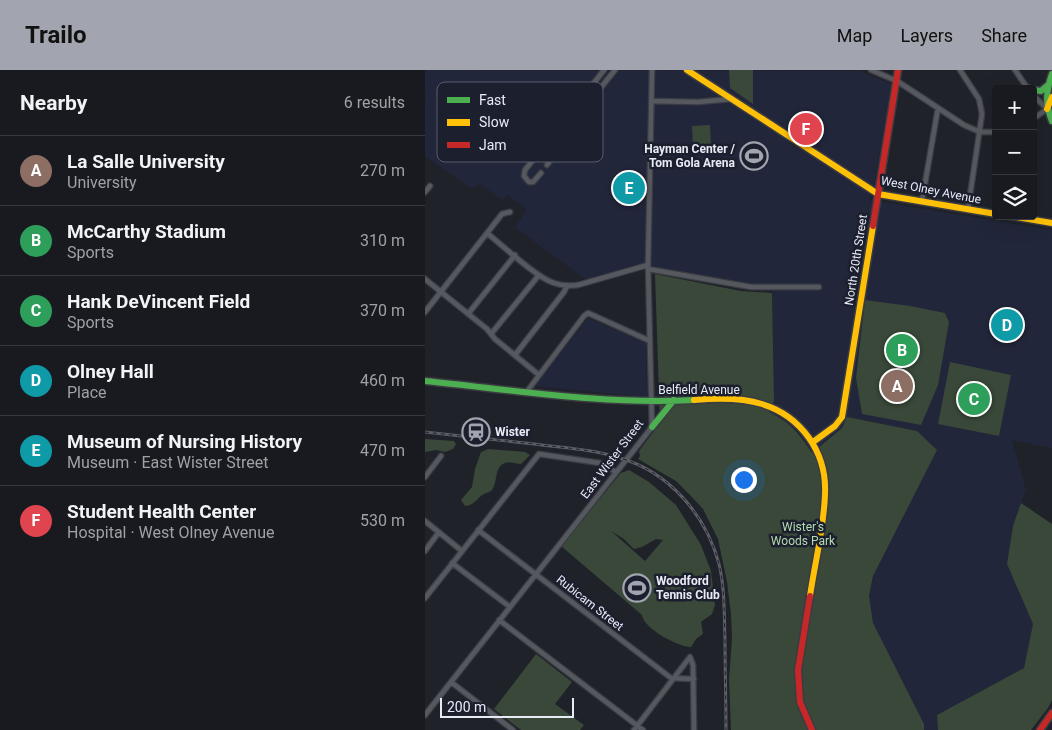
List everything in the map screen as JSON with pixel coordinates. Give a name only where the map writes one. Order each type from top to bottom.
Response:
[{"type":"street","points":[[595,82],[604,70]]},
{"type":"street","points":[[603,85],[615,70]]},
{"type":"street","name":"East Wister Street","points":[[425,714],[651,428],[652,401],[648,267],[652,70]]},
{"type":"street","name":"West Olney Avenue","points":[[687,70],[878,194],[992,213]]},
{"type":"street","points":[[871,70],[897,81],[964,126],[980,132],[992,132]]},
{"type":"street","name":"North 20th Street","points":[[813,442],[835,426],[841,417],[898,70]]},
{"type":"street","points":[[960,70],[979,99],[982,118],[967,209]]},
{"type":"street","points":[[1015,70],[1025,85]]},
{"type":"street","points":[[1052,74],[1045,96],[1047,109],[1052,120]]},
{"type":"street","points":[[1037,90],[1041,91],[1048,84]]},
{"type":"street","points":[[1037,116],[1047,109],[1052,97]]},
{"type":"street","points":[[651,101],[698,102],[731,99]]},
{"type":"street","points":[[1037,99],[1047,109]]},
{"type":"street","points":[[922,201],[938,108]]},
{"type":"street","points":[[532,162],[525,170],[524,176],[529,182],[533,182],[541,173]]},
{"type":"street","points":[[425,192],[430,186]]},
{"type":"street","points":[[425,312],[502,214],[510,212]]},
{"type":"street","points":[[1035,220],[1052,223]]},
{"type":"street","points":[[487,233],[539,275],[554,283],[567,286],[648,267],[751,287],[819,287]]},
{"type":"street","points":[[468,314],[515,255]]},
{"type":"street","points":[[491,334],[539,275]]},
{"type":"street","points":[[425,279],[539,374]]},
{"type":"street","points":[[515,355],[567,286]]},
{"type":"street","points":[[528,390],[588,313],[650,340]]},
{"type":"street","name":"Belfield Avenue","points":[[425,381],[652,401],[731,400],[765,405],[785,414],[796,422],[813,442],[823,465],[827,493],[797,677],[800,702],[812,730]]},
{"type":"street","points":[[651,428],[674,400]]},
{"type":"street","points":[[425,598],[539,454],[597,462],[606,465],[616,472]]},
{"type":"street","points":[[425,477],[441,456]]},
{"type":"street","points":[[425,521],[462,551]]},
{"type":"street","name":"Rubicam Street","points":[[478,530],[673,679]]},
{"type":"street","points":[[425,551],[439,532]]},
{"type":"street","points":[[452,563],[510,607]]},
{"type":"street","points":[[499,620],[635,728],[643,730]]},
{"type":"street","points":[[635,728],[690,658],[693,662],[694,730]]},
{"type":"street","points":[[673,679],[693,679]]},
{"type":"street","points":[[451,682],[513,730]]},
{"type":"street","points":[[1040,730],[1052,713]]},
{"type":"shaded area","points":[[425,70],[859,71],[891,84],[875,180],[869,200],[1052,230],[1052,448],[1012,440],[1026,490],[1013,526],[1007,564],[1033,624],[1024,668],[937,715],[938,730],[924,730],[924,724],[873,623],[869,596],[874,573],[936,450],[917,431],[847,417],[842,428],[812,453],[798,432],[769,413],[774,401],[772,287],[753,287],[648,265],[589,282],[515,227],[527,210],[508,195],[503,200],[480,184],[472,189],[425,156],[425,99],[427,96],[425,94]]},
{"type":"shaded area","points":[[588,318],[646,343],[647,397],[535,386]]},
{"type":"green space","points":[[729,70],[753,70],[753,104],[730,88]]},
{"type":"green space","points":[[710,125],[711,147],[693,147],[692,126]]},
{"type":"green space","name":"Wister's Woods Park","points":[[655,274],[741,291],[772,293],[774,401],[769,412],[794,429],[812,453],[842,428],[847,417],[917,431],[937,450],[873,576],[869,596],[873,623],[924,724],[924,730],[731,730],[729,680],[732,638],[731,614],[727,582],[718,539],[703,509],[676,481],[638,459],[640,456],[639,451],[660,423]]},
{"type":"green space","points":[[865,300],[945,313],[949,322],[938,385],[921,425],[862,414],[856,378]]},
{"type":"green space","points":[[950,362],[1011,375],[999,436],[938,424]]},
{"type":"green space","points":[[425,439],[454,441],[456,444],[453,449],[445,452],[436,450],[425,452]]},
{"type":"green space","points":[[488,449],[525,452],[530,455],[521,464],[509,462],[502,465],[499,468],[492,490],[482,495],[472,504],[465,506],[461,500],[472,487],[475,469],[481,452]]},
{"type":"green space","points":[[629,470],[649,482],[676,505],[701,545],[711,571],[715,605],[712,614],[701,622],[703,634],[696,639],[691,647],[678,644],[655,631],[648,625],[642,615],[561,546],[621,473]],"holes":[[[611,531],[624,539],[634,549],[656,539],[663,540],[645,561]]]},
{"type":"green space","points":[[1021,503],[1052,524],[1052,700],[1031,730],[938,730],[937,715],[1024,668],[1033,624],[1007,564],[1013,526]]},
{"type":"green space","points":[[536,654],[572,682],[555,704],[584,725],[580,730],[521,730],[494,709]]},
{"type":"railway","points":[[425,432],[577,449],[609,455],[638,465],[654,474],[683,498],[705,529],[713,546],[721,573],[724,611],[726,730]]},
{"type":"traffic: fast","points":[[1052,74],[1047,98],[1052,121]]},
{"type":"traffic: fast","points":[[1037,90],[1041,91],[1048,85]]},
{"type":"traffic: fast","points":[[425,381],[593,399],[694,400]]},
{"type":"traffic: fast","points":[[652,427],[674,400]]},
{"type":"traffic: slow","points":[[687,70],[878,194],[992,213]]},
{"type":"traffic: slow","points":[[1047,109],[1052,97]]},
{"type":"traffic: slow","points":[[1034,220],[1052,223]]},
{"type":"traffic: slow","points":[[813,442],[835,426],[842,417],[873,226]]},
{"type":"traffic: slow","points":[[694,400],[737,399],[762,404],[789,417],[809,438],[821,464],[825,494],[821,532],[810,596]]},
{"type":"traffic: jam","points":[[873,226],[898,70]]},
{"type":"traffic: jam","points":[[810,596],[798,670],[800,702],[812,730]]},
{"type":"traffic: jam","points":[[1040,730],[1052,713]]},
{"type":"place","name":"Student Health Center","points":[[806,129]]},
{"type":"place","name":"Hayman Center / Tom Gola Arena","points":[[754,156]]},
{"type":"place","name":"Museum of Nursing History","points":[[629,188]]},
{"type":"place","name":"Olney Hall","points":[[1007,325]]},
{"type":"place","name":"McCarthy Stadium","points":[[902,350]]},
{"type":"place","name":"La Salle University","points":[[897,386]]},
{"type":"place","name":"Hank DeVincent Field","points":[[974,399]]},
{"type":"place","name":"Wister","points":[[476,432]]},
{"type":"place","name":"Woodford Tennis Club","points":[[637,588]]}]
